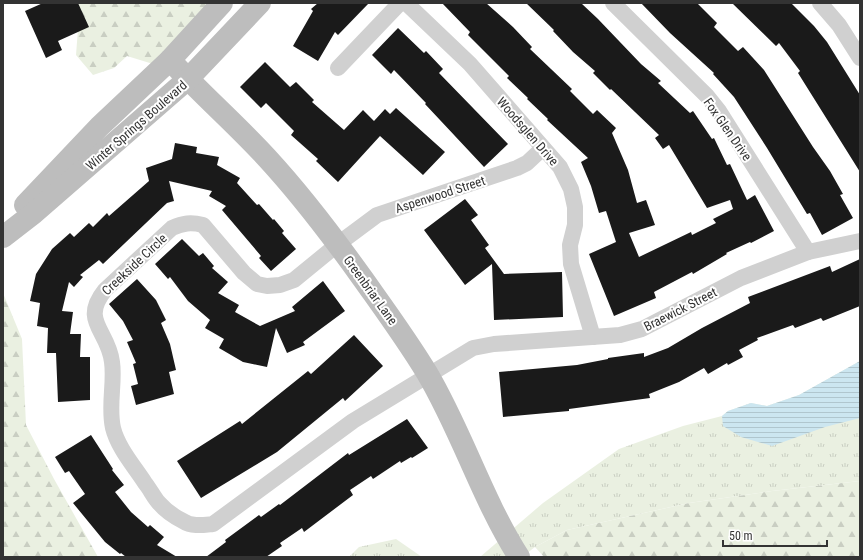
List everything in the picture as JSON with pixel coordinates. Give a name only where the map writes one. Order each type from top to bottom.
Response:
[{"type":"street","name":"Winter Springs Boulevard","points":[[3,224],[26,204],[98,128],[170,60],[222,3]]},
{"type":"street","name":"Winter Springs Boulevard","points":[[3,237],[34,213],[188,79],[260,3]]},
{"type":"street","points":[[338,68],[400,3]]},
{"type":"street","name":"Woodsglen Drive","points":[[406,3],[470,64],[560,167],[571,189],[575,207],[575,225],[570,245],[572,264],[593,337]]},
{"type":"street","name":"Fox Glen Drive","points":[[613,3],[707,96],[719,111],[808,252]]},
{"type":"street","points":[[820,3],[839,25],[860,58]]},
{"type":"street","name":"Greenbriar Lane","points":[[170,60],[267,158],[338,244],[400,331],[428,374],[458,434],[492,508],[519,557]]},
{"type":"street","name":"Aspenwood Street","points":[[338,244],[377,215],[517,168],[527,163],[543,148]]},
{"type":"street","name":"Creekside Circle","points":[[338,244],[294,280],[280,286],[267,286],[257,284],[244,273],[203,226],[194,223],[182,224],[172,228],[98,298],[93,311],[95,320],[109,350],[112,362],[111,408],[113,428],[118,442],[159,503],[184,522],[198,526],[213,524],[353,421],[428,374]]},
{"type":"street","name":"Braewick Street","points":[[428,374],[473,348],[494,344],[620,335],[642,330],[741,278],[808,252],[860,241]]},
{"type":"green space","points":[[49,3],[211,3],[153,64],[127,56],[114,68],[93,75],[76,55],[78,29]]},
{"type":"green space","points":[[3,293],[22,339],[26,425],[54,479],[98,557],[3,557]]},
{"type":"green space","points":[[860,361],[860,481],[772,491],[689,503],[567,530],[535,547],[522,557],[480,557],[543,503],[619,449],[683,426],[722,416],[728,411],[751,403],[767,406],[799,395]]},
{"type":"green space","points":[[860,481],[860,557],[544,557],[535,547],[567,530],[689,503],[772,491]]},
{"type":"green space","points":[[396,539],[422,557],[349,557],[359,547]]},
{"type":"water","points":[[860,361],[860,418],[825,427],[772,446],[741,437],[723,426],[722,416],[728,411],[751,403],[767,406],[799,395]]},
{"type":"building","points":[[43,3],[78,3],[89,27],[58,41],[62,50],[46,58],[25,11]]},
{"type":"building","points":[[318,3],[369,3],[338,35],[335,32],[318,61],[293,46],[313,11],[311,9]]},
{"type":"building","points":[[442,3],[486,3],[513,27],[532,47],[530,49],[572,89],[570,91],[593,114],[597,110],[616,128],[612,133],[628,170],[637,203],[646,200],[655,225],[629,233],[639,257],[691,232],[692,235],[716,223],[713,219],[733,209],[730,200],[707,208],[669,145],[663,149],[655,138],[659,135],[611,89],[610,90],[593,73],[595,71],[573,52],[553,31],[554,30],[526,3],[581,3],[641,64],[661,81],[658,83],[690,113],[693,111],[712,139],[714,138],[727,165],[730,164],[747,200],[755,195],[774,231],[751,243],[750,242],[726,253],[727,254],[693,274],[692,272],[654,292],[656,298],[614,316],[589,254],[616,242],[606,211],[599,213],[591,186],[581,162],[588,158],[547,120],[548,119],[527,99],[528,98],[507,78],[509,76],[468,35],[470,32]]},
{"type":"building","points":[[641,3],[697,3],[717,23],[714,27],[738,51],[743,47],[764,70],[830,171],[843,194],[840,195],[853,218],[822,235],[810,213],[807,214],[734,97],[713,74],[714,73],[670,33]]},
{"type":"building","points":[[732,3],[791,3],[814,26],[827,42],[860,95],[860,172],[798,73],[800,71],[779,43],[776,46]]},
{"type":"building","points":[[398,28],[424,53],[426,51],[443,69],[439,73],[508,144],[484,167],[394,70],[391,74],[372,55]]},
{"type":"building","points":[[265,62],[290,87],[296,82],[314,100],[312,102],[344,130],[363,110],[374,121],[385,109],[390,114],[396,108],[445,152],[423,175],[380,136],[338,182],[316,161],[318,159],[291,135],[294,131],[266,103],[261,108],[240,87]]},
{"type":"building","points":[[175,143],[197,147],[196,153],[219,157],[217,165],[240,178],[237,183],[257,205],[259,204],[273,220],[274,219],[284,231],[282,233],[296,249],[271,271],[259,258],[261,256],[222,210],[226,206],[209,196],[212,191],[169,181],[174,201],[167,203],[103,264],[99,260],[80,275],[83,277],[74,287],[69,282],[62,311],[73,312],[70,334],[81,334],[80,357],[90,357],[90,400],[58,402],[56,353],[47,353],[48,328],[37,326],[40,303],[30,301],[36,274],[52,249],[70,233],[74,237],[89,223],[93,227],[107,213],[109,216],[149,181],[146,168],[172,159]]},
{"type":"building","points":[[465,199],[478,215],[471,220],[489,245],[485,248],[504,274],[562,272],[563,317],[494,320],[492,264],[465,285],[424,230]]},
{"type":"building","points":[[182,239],[199,256],[203,253],[214,266],[212,268],[228,282],[218,293],[239,305],[235,312],[260,326],[295,311],[292,307],[323,281],[345,311],[303,342],[305,345],[287,353],[276,328],[267,367],[243,362],[219,348],[224,339],[205,328],[210,320],[188,301],[170,277],[168,279],[155,264]]},
{"type":"building","points":[[860,259],[860,306],[823,321],[821,318],[795,328],[793,325],[757,338],[758,340],[739,350],[743,357],[728,365],[727,363],[708,374],[704,368],[679,382],[649,394],[650,398],[569,409],[569,411],[503,417],[499,372],[577,365],[608,358],[644,353],[644,357],[668,348],[750,303],[748,297],[830,266],[832,272]]},
{"type":"building","points":[[137,279],[156,300],[166,320],[161,323],[170,344],[176,370],[169,372],[174,394],[136,405],[131,386],[138,384],[133,364],[136,363],[127,342],[133,340],[123,321],[109,304]]},
{"type":"building","points":[[354,335],[383,366],[345,401],[343,398],[277,452],[201,498],[177,461],[240,421],[242,424],[308,371],[311,374]]},
{"type":"building","points":[[407,419],[428,448],[412,458],[411,457],[401,463],[400,461],[373,479],[371,476],[350,490],[353,495],[304,532],[302,528],[280,543],[282,546],[266,557],[206,557],[226,542],[225,540],[259,515],[261,517],[279,504],[280,505],[348,453],[349,455]]},
{"type":"building","points":[[91,435],[113,469],[112,470],[124,485],[115,492],[131,512],[148,527],[150,525],[164,537],[157,545],[177,557],[126,557],[121,553],[120,554],[105,542],[73,503],[85,494],[69,471],[65,473],[55,457]]}]
